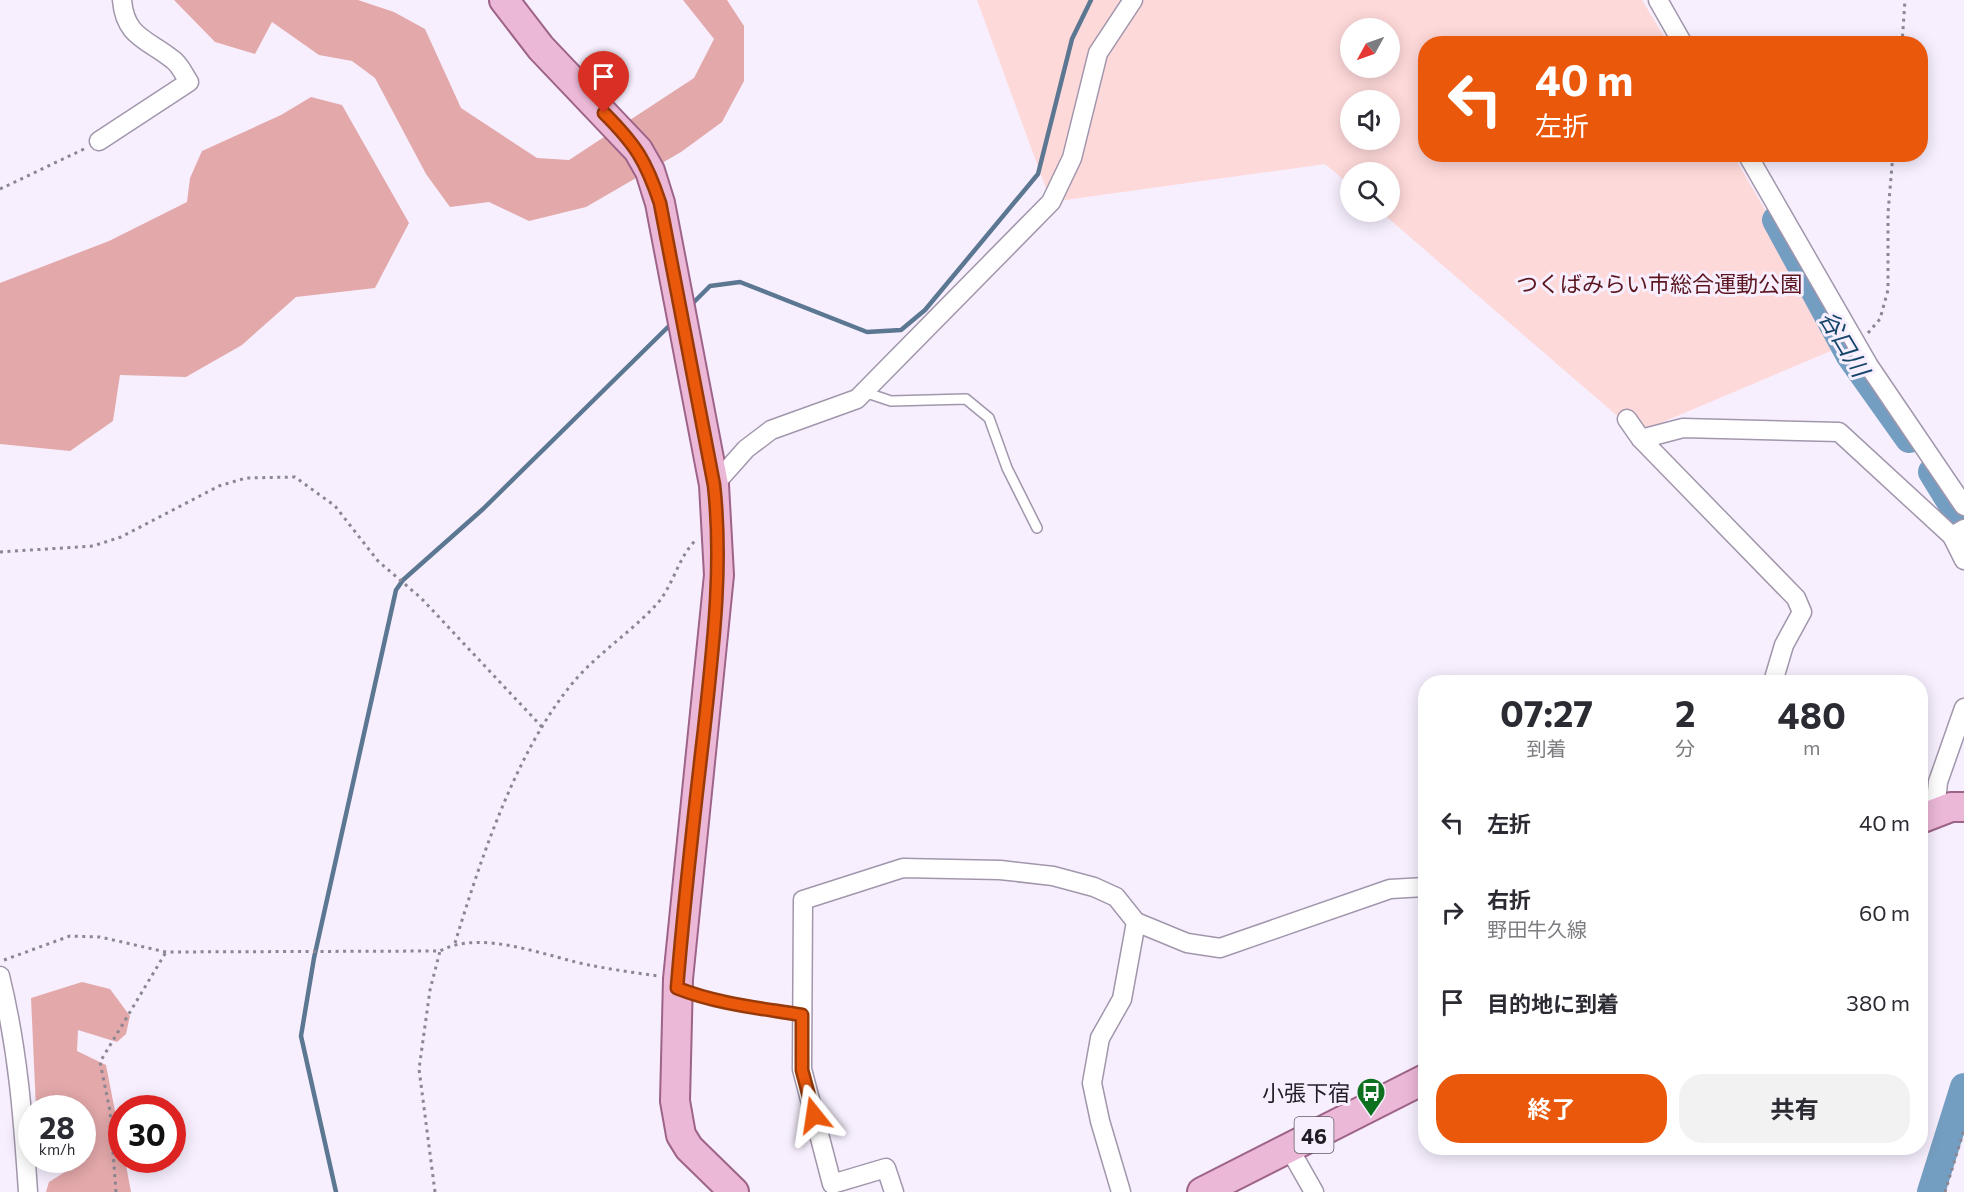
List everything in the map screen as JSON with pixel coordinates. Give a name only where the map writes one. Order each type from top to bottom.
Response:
[{"type":"main road","points":[[504,0],[541,48],[638,150],[650,171],[660,203],[714,485],[718,520],[719,575],[716,625],[677,983],[675,1101],[681,1135],[704,1165],[734,1192]]},
{"type":"main road","points":[[1928,815],[1951,807],[1964,807]]},
{"type":"main road","name":"46","points":[[1202,1192],[1418,1083]]},
{"type":"street","points":[[99,141],[189,82],[175,60],[138,37],[123,18],[122,0]]},
{"type":"street","points":[[714,485],[746,449],[771,430],[857,399],[1051,202],[1072,158],[1098,53],[1133,0]]},
{"type":"street","points":[[1658,0],[1678,36]]},
{"type":"street","points":[[1752,162],[1857,344],[1964,506]]},
{"type":"street","points":[[1627,419],[1641,439],[1796,598],[1802,612],[1784,645],[1775,675]]},
{"type":"street","points":[[1641,439],[1683,428],[1839,432],[1958,533],[1964,560]]},
{"type":"street","points":[[1928,812],[1964,708]]},
{"type":"street","points":[[894,1192],[886,1168],[832,1184],[802,1070],[803,900],[903,868],[1000,870],[1053,876],[1094,887],[1116,897],[1136,921],[1187,943],[1220,948],[1390,889],[1418,887]]},
{"type":"street","points":[[1121,1192],[1100,1121],[1092,1083],[1100,1038],[1122,999],[1136,921]]},
{"type":"street","points":[[0,976],[14,1031],[22,1100],[28,1192]]},
{"type":"street","points":[[1289,1148],[1314,1192]]},
{"type":"lane","points":[[864,392],[891,401],[966,399],[989,418],[1007,468],[1037,528]]},
{"type":"lane","points":[[677,983],[701,998],[802,1015]]},
{"type":"path","points":[[1903,36],[1905,0]]},
{"type":"path","points":[[0,189],[99,141]]},
{"type":"path","points":[[1857,344],[1881,319],[1888,290],[1888,213],[1892,162]]},
{"type":"path","points":[[0,552],[93,546],[121,537],[219,486],[246,478],[295,477],[335,506],[378,561],[422,598],[542,727]]},
{"type":"path","points":[[455,943],[480,863],[542,727],[568,689],[621,635],[657,604],[692,544],[718,520]]},
{"type":"path","points":[[0,962],[70,936],[100,937],[166,952],[440,951],[455,943],[510,946],[677,983]]},
{"type":"path","points":[[435,1192],[419,1069],[429,990],[440,951]]},
{"type":"path","points":[[116,1192],[110,1111],[100,1062],[166,952]]},
{"type":"path","points":[[1945,1192],[1964,1130]]},
{"type":"green space","name":"つくばみらい市総合運動公園","points":[[977,0],[1642,0],[1664,36],[1418,36],[1418,162],[1737,162],[1845,345],[1637,433],[1393,222],[1400,222],[1400,162],[1340,162],[1340,177],[1325,164],[1051,202]]},
{"type":"shaded area","points":[[174,0],[358,0],[394,12],[425,29],[461,108],[537,158],[569,160],[694,78],[714,39],[683,0],[727,0],[744,26],[744,81],[722,122],[681,152],[586,207],[529,221],[489,202],[450,207],[426,174],[375,78],[352,61],[319,55],[272,22],[255,54],[215,42]]},
{"type":"shaded area","points":[[311,97],[342,105],[409,223],[375,288],[296,297],[242,345],[186,377],[120,375],[113,421],[70,451],[0,444],[0,283],[109,241],[187,202],[190,178],[202,151],[281,115]]},
{"type":"shaded area","points":[[82,982],[110,989],[130,1016],[126,1034],[117,1042],[78,1030],[77,1051],[106,1065],[112,1095],[108,1095],[108,1173],[127,1173],[131,1192],[46,1192],[49,1182],[63,1173],[96,1173],[96,1095],[35,1095],[31,998]]},
{"type":"waterway","points":[[692,304],[710,286],[740,282],[867,332],[901,330],[925,310],[1038,174],[1072,39],[1091,0]]},
{"type":"waterway","name":"谷口川","points":[[1776,220],[1850,356],[1909,439]]},
{"type":"waterway","points":[[336,1192],[301,1036],[314,958],[396,590],[403,580],[483,509],[669,326]]},
{"type":"waterway","name":"谷口川","points":[[1932,472],[1964,524]]},
{"type":"waterway","name":"谷口川","points":[[1931,1192],[1964,1087]]},
{"type":"place","name":"小張下宿","points":[[1371,1118]]},
{"type":"route","points":[[604,113],[638,150],[650,171],[660,203],[714,485],[718,520],[719,575],[715,635],[677,988],[701,998],[802,1015],[802,1070],[814,1115]]}]
